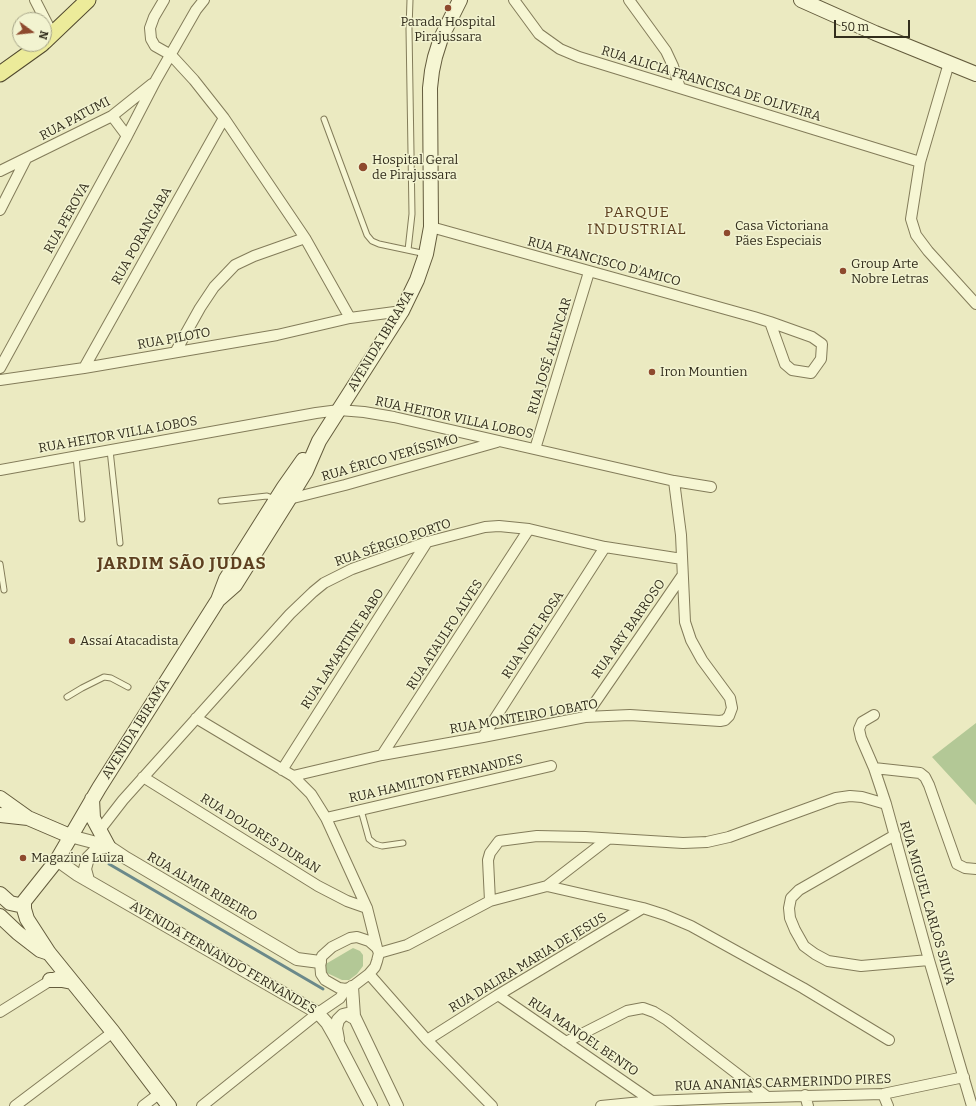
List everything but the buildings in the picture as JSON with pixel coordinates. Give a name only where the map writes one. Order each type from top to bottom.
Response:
[{"type":"main road","points":[[52,34],[88,0]]},
{"type":"main road","name":"AVENIDA IBIRAMA","points":[[24,902],[57,860],[92,800],[218,600],[226,579],[283,499],[307,454],[319,442],[402,311],[417,280],[426,254],[431,227],[430,88],[435,57],[445,30],[460,0]]},
{"type":"main road","points":[[801,0],[875,33],[976,74]]},
{"type":"main road","points":[[0,74],[30,52]]},
{"type":"main road","points":[[0,798],[28,818],[70,836]]},
{"type":"main road","points":[[92,800],[93,818],[108,846]]},
{"type":"main road","points":[[0,815],[28,818]]},
{"type":"main road","points":[[54,829],[57,843],[57,860]]},
{"type":"main road","points":[[0,894],[10,903],[19,905],[24,902],[24,909],[27,919],[52,956],[113,1032],[169,1106]]},
{"type":"main road","points":[[0,916],[34,946],[52,956],[56,970],[54,976],[50,980]]},
{"type":"main road","points":[[50,980],[62,980],[68,977]]},
{"type":"street","points":[[35,0],[38,12]]},
{"type":"street","points":[[164,0],[154,17],[150,28],[155,46],[171,55],[194,80],[224,118],[266,178],[305,238],[350,318]]},
{"type":"street","name":"RUA PEROVA","points":[[0,368],[156,80],[196,10],[204,0]]},
{"type":"street","points":[[629,0],[666,51],[673,66],[680,88]]},
{"type":"street","name":"RUA ALICIA FRANCISCA DE OLIVEIRA","points":[[519,2],[539,34],[560,49],[579,57],[920,162]]},
{"type":"street","points":[[949,63],[920,162],[911,219],[916,235],[976,304]]},
{"type":"street","name":"RUA PATUMI","points":[[0,171],[112,116],[156,80]]},
{"type":"street","points":[[112,116],[127,136]]},
{"type":"street","name":"RUA PORANGABA","points":[[84,368],[224,118]]},
{"type":"street","points":[[0,210],[26,159]]},
{"type":"street","name":"RUA FRANCISCO D'AMICO","points":[[431,227],[748,315],[770,322],[812,337],[822,344],[821,359],[811,373],[792,370],[785,364],[770,322]]},
{"type":"street","points":[[176,351],[200,308],[214,287],[235,265],[254,256],[305,238]]},
{"type":"street","name":"RUA JOSÉ ALENCAR","points":[[535,449],[589,272]]},
{"type":"street","name":"RUA PILOTO","points":[[0,380],[84,368],[176,351],[277,335],[350,318],[402,311]]},
{"type":"street","name":"RUA HEITOR VILLA LOBOS","points":[[0,470],[339,410],[394,417],[674,481],[711,488]]},
{"type":"street","name":"RUA ÉRICO VERÍSSIMO","points":[[283,499],[345,485],[498,441]]},
{"type":"street","name":"RUA MONTEIRO LOBATO","points":[[293,776],[382,755],[585,717],[630,716],[720,721],[725,720],[729,716],[732,708],[730,698],[702,660],[685,622],[682,559],[674,481]]},
{"type":"street","name":"RUA SÉRGIO PORTO","points":[[99,831],[111,813],[290,614],[324,583],[352,569],[427,542],[485,527],[509,526],[529,529],[605,547],[682,559]]},
{"type":"street","name":"RUA ATAULFO ALVES","points":[[382,755],[529,529]]},
{"type":"street","name":"RUA LAMARTINE BABO","points":[[282,770],[427,542]]},
{"type":"street","name":"RUA NOEL ROSA","points":[[484,737],[605,547]]},
{"type":"street","name":"RUA ARY BARROSO","points":[[585,717],[682,576]]},
{"type":"street","name":"RUA MIGUEL CARLOS SILVA","points":[[874,715],[862,722],[859,729],[861,738],[874,768],[886,804],[929,960],[972,1106]]},
{"type":"street","points":[[196,718],[293,776],[311,794],[326,818],[367,908],[378,951],[375,967],[368,974],[349,988],[340,998],[321,1011],[202,1106]]},
{"type":"street","name":"RUA HAMILTON FERNANDES","points":[[326,818],[551,766]]},
{"type":"street","points":[[874,768],[920,773],[925,777],[957,864],[965,868],[976,869]]},
{"type":"street","name":"RUA DOLORES DURAN","points":[[143,777],[318,886],[347,901],[367,908]]},
{"type":"street","points":[[490,901],[488,860],[490,852],[499,841],[537,836],[585,837],[683,843],[707,842],[730,837],[836,798],[850,796],[862,797],[886,804]]},
{"type":"street","points":[[895,835],[799,890],[791,898],[788,908],[790,918],[804,946],[828,961],[861,966],[929,960]]},
{"type":"street","name":"RUA ALMIR RIBEIRO","points":[[70,836],[108,846],[298,959],[320,962]]},
{"type":"street","points":[[378,951],[407,945],[490,901],[547,886],[608,839]]},
{"type":"street","points":[[88,880],[85,869],[88,858],[96,849],[108,846]]},
{"type":"street","name":"AVENIDA FERNANDO FERNANDES","points":[[57,860],[88,880],[321,1011],[371,1106]]},
{"type":"street","points":[[547,886],[643,908],[691,926],[757,961],[889,1040]]},
{"type":"street","name":"RUA DALIRA MARIA DE JESUS","points":[[427,1040],[498,995],[643,908]]},
{"type":"street","points":[[349,988],[339,988],[326,980],[321,974],[320,962],[322,956],[332,947],[350,938],[357,937],[366,931],[371,923]]},
{"type":"street","points":[[357,937],[369,941],[378,951]]},
{"type":"street","points":[[368,974],[427,1040],[492,1106]]},
{"type":"street","points":[[0,1012],[50,980]]},
{"type":"street","points":[[349,988],[354,1018],[397,1106]]},
{"type":"street","name":"RUA MANOEL BENTO","points":[[498,995],[652,1101]]},
{"type":"street","points":[[566,1042],[627,1011],[644,1008],[667,1020],[766,1096]]},
{"type":"street","points":[[340,1048],[336,1028],[338,1020],[343,1015],[347,1014],[354,1018]]},
{"type":"street","points":[[15,1106],[113,1032]]},
{"type":"street","name":"RUA ANANIAS CARMERINDO PIRES","points":[[601,1106],[652,1101],[766,1096],[883,1094],[964,1077]]},
{"type":"street","points":[[143,1106],[160,1093]]},
{"type":"street","points":[[883,1094],[888,1106]]},
{"type":"street","points":[[805,1095],[808,1106]]},
{"type":"lane","points":[[408,250],[412,214],[409,29],[410,0]]},
{"type":"lane","points":[[324,119],[367,235],[372,241],[379,244],[426,254]]},
{"type":"lane","points":[[110,450],[120,542]]},
{"type":"lane","points":[[76,456],[82,519]]},
{"type":"lane","points":[[221,501],[267,496],[283,499]]},
{"type":"lane","points":[[0,564],[4,590]]},
{"type":"lane","points":[[67,697],[104,677],[111,678],[128,688]]},
{"type":"lane","points":[[361,810],[369,839],[374,844],[382,846],[403,843]]},
{"type":"green space","points":[[976,723],[976,805],[932,757]]},
{"type":"green space","points":[[353,948],[360,951],[363,955],[363,966],[357,974],[349,980],[342,980],[327,973],[324,965]]},
{"type":"waterway","points":[[109,864],[323,989]]},
{"type":"place","name":"Parada Hospital Pirajussara","points":[[448,8]]},
{"type":"place","name":"Hospital Geral de Pirajussara","points":[[363,167]]},
{"type":"place","name":"Casa Victoriana Pães Especiais","points":[[727,233]]},
{"type":"place","name":"Group Arte Nobre Letras","points":[[843,271]]},
{"type":"place","name":"Iron Mountien","points":[[652,372]]},
{"type":"place","name":"Assaí Atacadista","points":[[72,641]]},
{"type":"place","name":"Magazine Luiza","points":[[23,858]]},
{"type":"district","name":"PARQUE INDUSTRIAL","points":[[637,222]]},
{"type":"district","name":"JARDIM SÃO JUDAS","points":[[182,564]]}]
